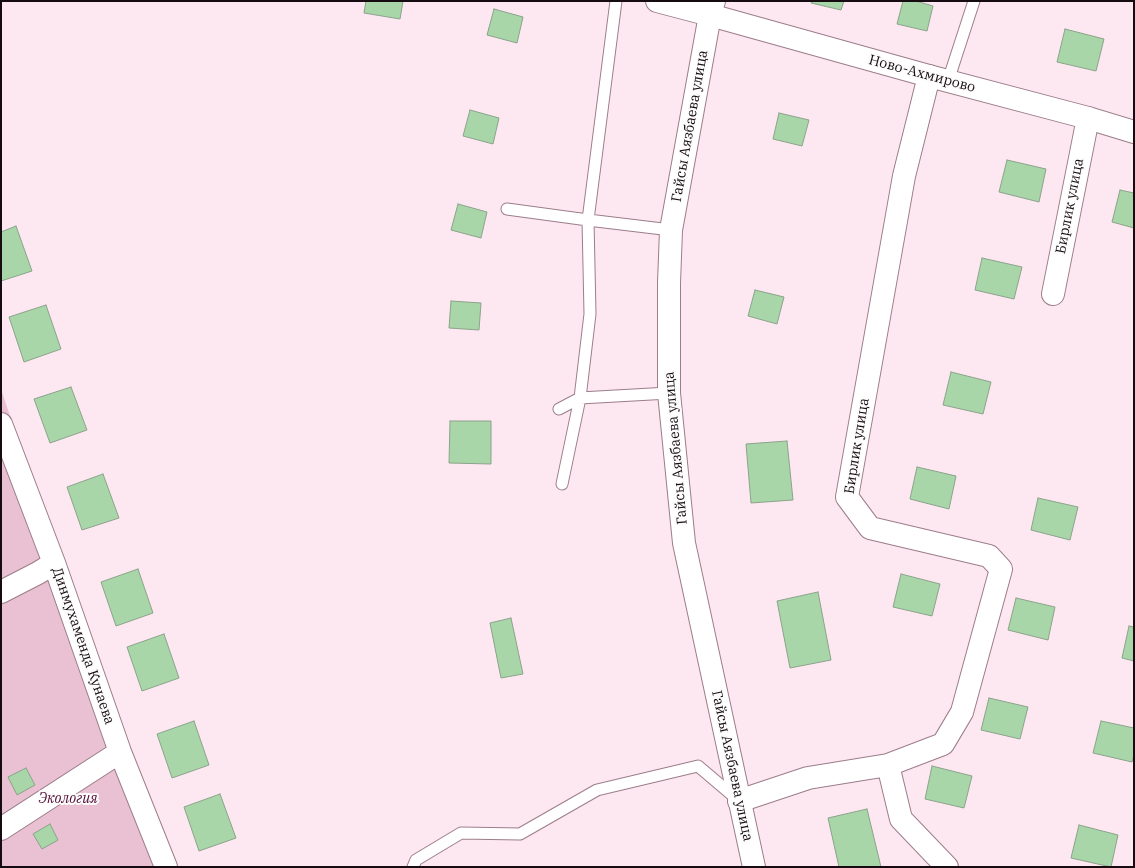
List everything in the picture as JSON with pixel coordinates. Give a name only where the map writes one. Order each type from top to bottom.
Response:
[{"type":"main road","name":"Ново-Ахмирово","points":[[657,1],[712,8],[939,79],[1088,118],[1134,132]]},
{"type":"main road","name":"Гайсы Аязбаева улица","points":[[712,8],[671,230],[669,283],[669,392],[684,543],[754,867]]},
{"type":"main road","name":"Бирлик улица","points":[[739,801],[808,778],[888,765],[943,744],[962,712],[1001,569],[989,556],[870,528],[847,498],[904,176],[939,79]]},
{"type":"main road","name":"Бирлик улица","points":[[1053,294],[1088,118]]},
{"type":"main road","name":"Динмухаменда Кунаева","points":[[1,424],[54,563],[120,752],[166,867]]},
{"type":"main road","points":[[1,592],[54,563]]},
{"type":"main road","points":[[1,830],[120,752]]},
{"type":"main road","points":[[888,765],[901,819],[947,867]]},
{"type":"lane","points":[[562,484],[580,398],[590,314],[588,220],[616,1]]},
{"type":"lane","points":[[939,79],[974,1]]},
{"type":"lane","points":[[507,209],[671,230]]},
{"type":"lane","points":[[559,409],[580,398],[669,392]]},
{"type":"lane","points":[[413,867],[416,860],[461,833],[520,834],[597,790],[698,766],[739,801]]},
{"type":"green space","name":"Экология","points":[[1,389],[159,861],[158,867],[1,867]]},
{"type":"building","points":[[366,1],[403,1],[400,19],[364,13]]},
{"type":"building","points":[[812,1],[844,1],[841,10],[811,3]]},
{"type":"building","points":[[903,1],[916,1],[933,6],[927,31],[897,24]]},
{"type":"building","points":[[494,9],[523,17],[517,43],[487,35]]},
{"type":"building","points":[[1065,29],[1104,39],[1096,71],[1057,62]]},
{"type":"building","points":[[470,110],[499,118],[493,144],[463,136]]},
{"type":"building","points":[[779,113],[809,120],[802,146],[773,139]]},
{"type":"building","points":[[1007,160],[1046,169],[1039,202],[999,192]]},
{"type":"building","points":[[1120,190],[1134,193],[1134,228],[1112,222]]},
{"type":"building","points":[[458,204],[487,212],[481,238],[451,230]]},
{"type":"building","points":[[16,226],[32,271],[1,281],[1,232]]},
{"type":"building","points":[[982,258],[1022,267],[1014,299],[975,290]]},
{"type":"building","points":[[755,290],[784,297],[777,324],[748,316]]},
{"type":"building","points":[[451,301],[481,303],[479,330],[449,328]]},
{"type":"building","points":[[46,305],[61,349],[24,362],[9,317]]},
{"type":"building","points":[[951,372],[991,382],[983,414],[943,405]]},
{"type":"building","points":[[71,387],[87,430],[50,443],[34,399]]},
{"type":"building","points":[[450,421],[491,421],[491,464],[449,463]]},
{"type":"building","points":[[787,441],[793,500],[751,503],[746,444]]},
{"type":"building","points":[[917,467],[956,476],[949,509],[910,499]]},
{"type":"building","points":[[103,474],[119,518],[82,530],[67,487]]},
{"type":"building","points":[[1038,498],[1078,507],[1070,540],[1031,530]]},
{"type":"building","points":[[138,569],[153,613],[116,626],[101,582]]},
{"type":"building","points":[[901,574],[940,584],[932,616],[893,607]]},
{"type":"building","points":[[818,592],[831,660],[790,668],[777,601]]},
{"type":"building","points":[[1016,598],[1055,607],[1048,640],[1008,630]]},
{"type":"building","points":[[511,618],[523,674],[501,678],[490,623]]},
{"type":"building","points":[[1129,626],[1134,627],[1134,661],[1122,658]]},
{"type":"building","points":[[164,634],[179,678],[142,691],[127,647]]},
{"type":"building","points":[[989,698],[1028,707],[1020,739],[981,730]]},
{"type":"building","points":[[194,721],[209,765],[172,778],[157,734]]},
{"type":"building","points":[[1101,721],[1134,728],[1134,755],[1132,762],[1093,753]]},
{"type":"building","points":[[932,766],[972,776],[964,808],[925,799]]},
{"type":"building","points":[[26,768],[35,785],[17,795],[8,777]]},
{"type":"building","points":[[220,794],[236,838],[199,851],[184,807]]},
{"type":"building","points":[[867,809],[881,867],[839,867],[828,818]]},
{"type":"building","points":[[50,824],[58,840],[42,849],[33,834]]},
{"type":"building","points":[[1079,825],[1118,835],[1111,867],[1071,858]]}]
